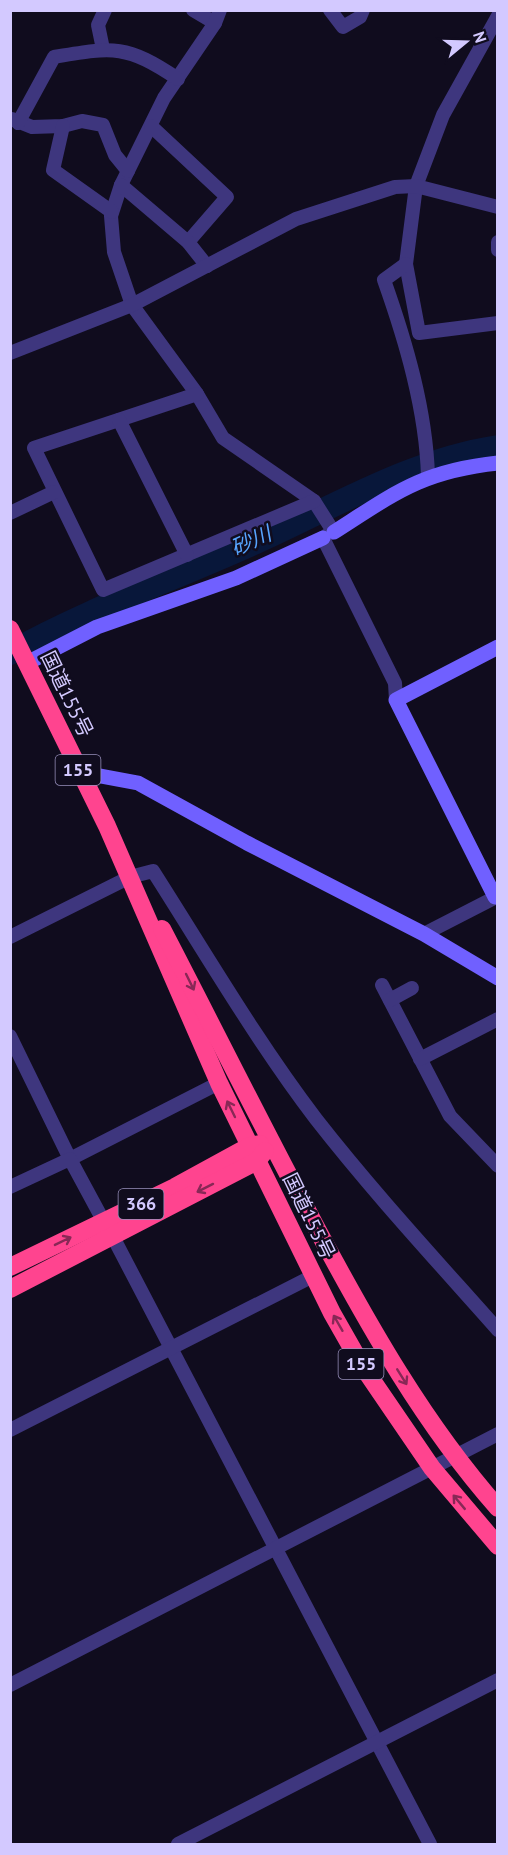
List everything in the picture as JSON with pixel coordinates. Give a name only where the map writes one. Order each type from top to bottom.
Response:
[{"type":"highway","name":"国道155号","points":[[12,633],[130,877],[219,1083],[313,1276],[362,1364],[432,1468],[498,1546]]},
{"type":"highway","name":"国道155号","points":[[130,877],[153,910],[271,1143],[363,1315],[408,1388],[456,1455],[498,1508]]},
{"type":"highway","name":"366","points":[[10,1289],[108,1228],[254,1154],[271,1143]]},
{"type":"highway","name":"366","points":[[10,1267],[108,1228]]},
{"type":"street","points":[[103,49],[98,25],[105,10]]},
{"type":"street","points":[[193,10],[217,17],[164,98],[121,185],[112,212],[114,252],[132,305],[197,394],[223,438],[314,501],[395,683],[396,700],[496,896],[424,934]]},
{"type":"street","points":[[330,10],[343,27],[360,17],[363,10]]},
{"type":"street","points":[[498,16],[443,115],[416,186],[406,264],[419,333],[498,323]]},
{"type":"street","points":[[128,171],[115,155],[103,125],[82,121],[63,126],[32,127],[14,120],[54,57],[103,49],[125,50],[158,66],[177,80]]},
{"type":"street","points":[[63,126],[53,170],[112,212]]},
{"type":"street","points":[[151,126],[227,197],[188,242]]},
{"type":"street","points":[[121,185],[188,242],[207,266]]},
{"type":"street","points":[[10,354],[132,305],[296,219],[395,187],[416,186],[498,207]]},
{"type":"street","points":[[498,242],[498,250]]},
{"type":"street","points":[[406,264],[384,280],[398,321],[426,439],[428,476]]},
{"type":"street","points":[[197,394],[34,448],[103,590],[314,501]]},
{"type":"street","points":[[119,420],[187,555]]},
{"type":"street","points":[[27,663],[97,627],[236,579],[330,534],[403,488],[428,476],[458,467],[498,463]]},
{"type":"street","points":[[10,513],[54,492]]},
{"type":"street","points":[[396,700],[498,647]]},
{"type":"street","points":[[80,772],[138,783],[247,843],[424,934],[498,978]]},
{"type":"street","points":[[10,937],[130,877],[153,871],[202,950],[316,1118],[377,1193],[498,1330]]},
{"type":"street","points":[[382,985],[450,1116],[498,1167]]},
{"type":"street","points":[[390,1000],[412,988]]},
{"type":"street","points":[[420,1059],[498,1019]]},
{"type":"street","points":[[10,1036],[70,1159],[172,1348],[430,1845]]},
{"type":"street","points":[[10,1187],[219,1083]]},
{"type":"street","points":[[10,1430],[313,1276]]},
{"type":"street","points":[[10,1685],[498,1434]]},
{"type":"street","points":[[178,1845],[378,1744],[498,1680]]},
{"type":"waterway","name":"砂川","points":[[10,653],[70,622],[256,542],[374,486],[434,462],[498,447]]}]
